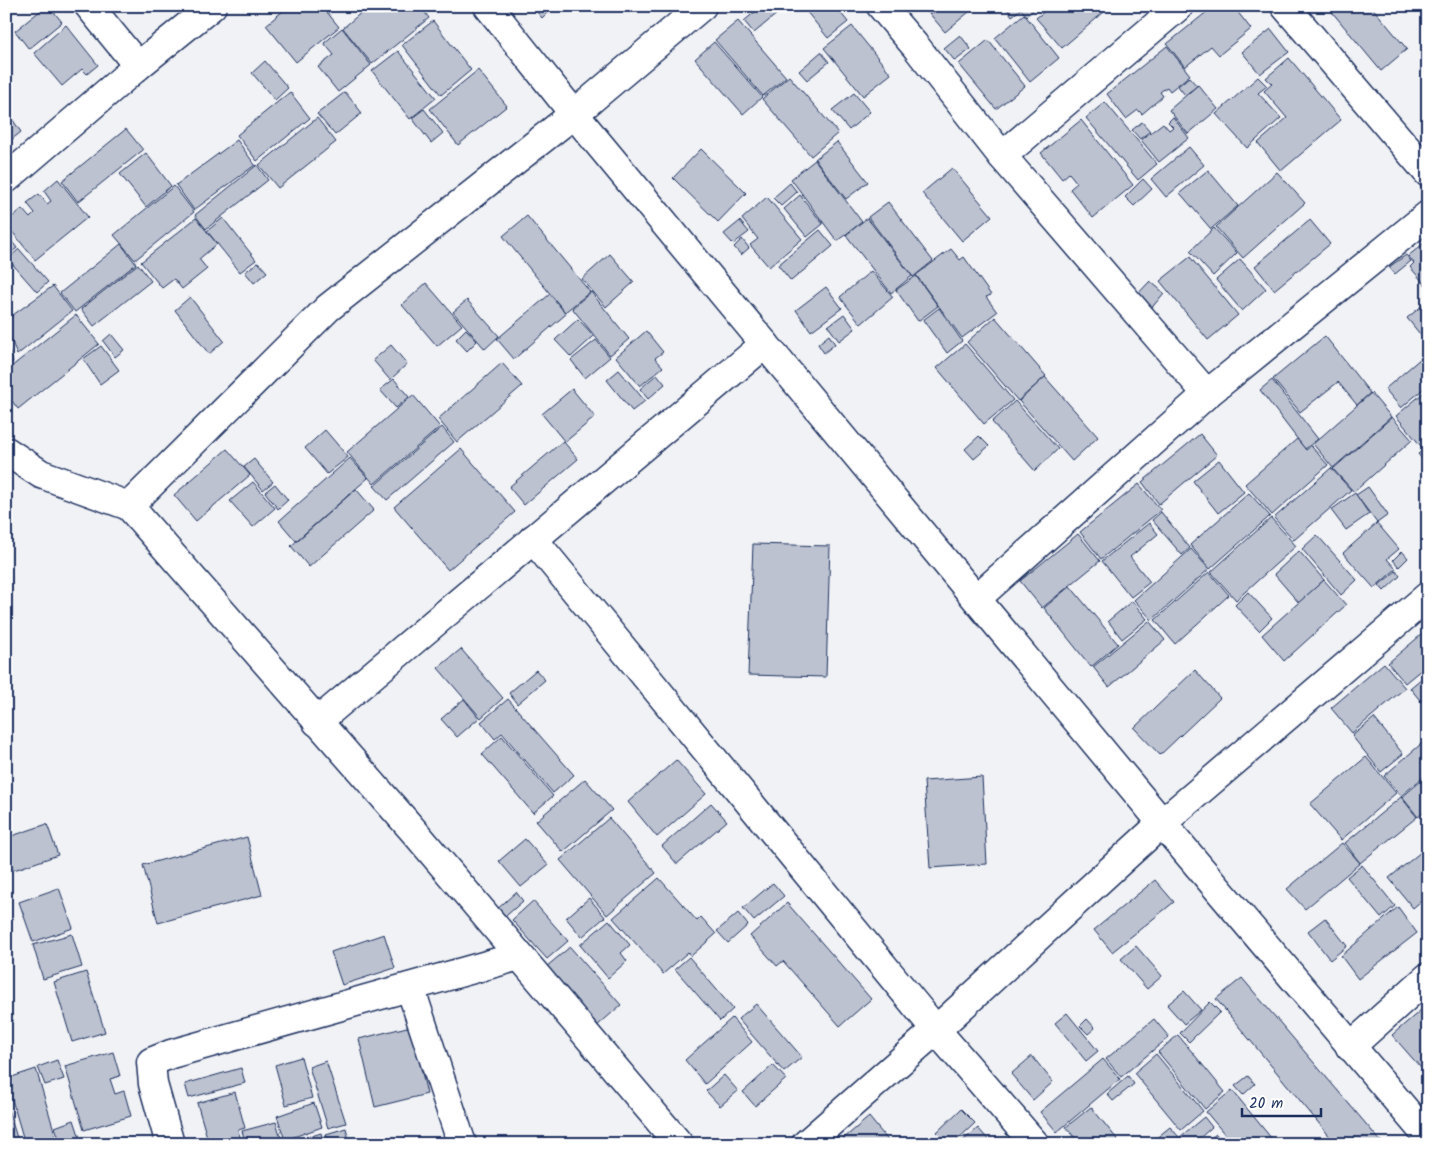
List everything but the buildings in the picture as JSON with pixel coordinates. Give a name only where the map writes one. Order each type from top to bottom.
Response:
[{"type":"street","points":[[89,6],[138,66]]},
{"type":"street","points":[[6,179],[138,66],[212,6]]},
{"type":"street","points":[[488,6],[574,114],[1162,823],[1428,1137]]},
{"type":"street","points":[[129,506],[328,308],[574,114],[702,6]]},
{"type":"street","points":[[881,6],[917,48],[1002,156],[1208,394]]},
{"type":"street","points":[[1002,156],[1179,6]]},
{"type":"street","points":[[1285,6],[1428,173]]},
{"type":"street","points":[[977,598],[1208,394],[1428,215]]},
{"type":"street","points":[[317,722],[765,344]]},
{"type":"street","points":[[6,451],[41,474],[129,506],[419,837],[679,1144]]},
{"type":"street","points":[[533,539],[936,1030],[1035,1144]]},
{"type":"street","points":[[806,1144],[936,1030],[1162,823],[1428,596]]},
{"type":"street","points":[[170,1144],[152,1084],[151,1062],[171,1054],[520,956]]},
{"type":"street","points":[[1350,1047],[1428,976]]},
{"type":"street","points":[[410,987],[462,1144]]}]
